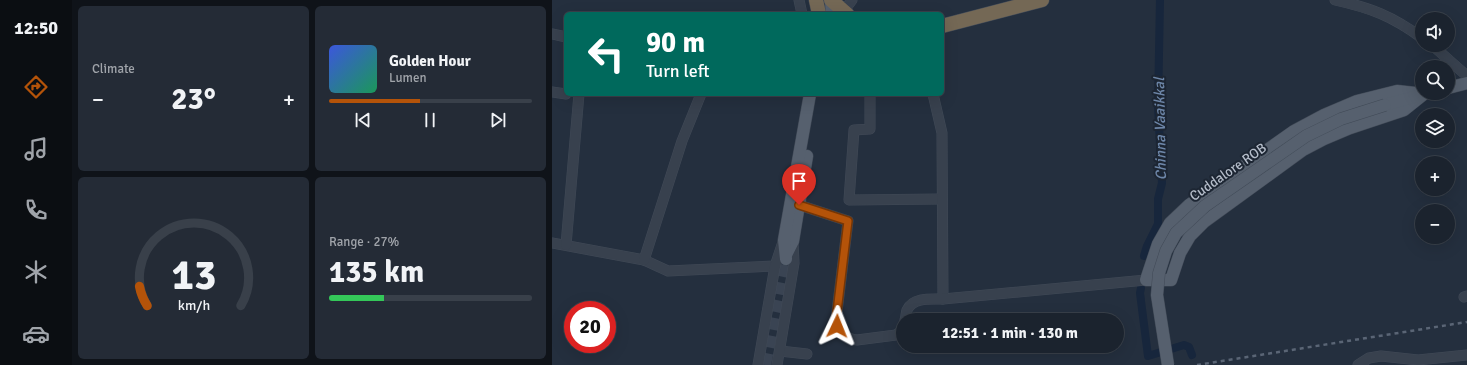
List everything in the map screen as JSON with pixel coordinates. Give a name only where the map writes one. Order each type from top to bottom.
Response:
[{"type":"highway","points":[[816,0],[819,12]]},
{"type":"highway","points":[[944,16],[1006,0]]},
{"type":"highway","points":[[944,25],[1042,0]]},
{"type":"main road","points":[[1455,86],[1467,83]]},
{"type":"main road","points":[[1415,93],[1397,92],[1357,101],[1324,115],[1294,131],[1189,205],[1170,223],[1158,244],[1146,280],[1171,280],[1180,253],[1190,236],[1204,222],[1303,150],[1330,136],[1404,110],[1418,100]]},
{"type":"main road","points":[[786,257],[810,96]]},
{"type":"main road","points":[[789,240],[799,205],[817,96]]},
{"type":"main road","name":"Cuddalore ROB","points":[[1168,365],[1157,295],[1159,273],[1166,251],[1176,233],[1205,206],[1306,136],[1341,119],[1415,97]]},
{"type":"street","points":[[799,0],[802,12]]},
{"type":"street","points":[[837,8],[852,0]]},
{"type":"street","points":[[1335,0],[1378,12],[1403,24],[1415,33]]},
{"type":"street","points":[[552,34],[564,37]]},
{"type":"street","points":[[1440,52],[1467,76]]},
{"type":"street","points":[[552,92],[564,94]]},
{"type":"street","points":[[566,246],[579,96]]},
{"type":"street","points":[[644,260],[682,141],[700,96]]},
{"type":"street","points":[[870,96],[870,129],[854,130],[849,200],[942,199]]},
{"type":"street","points":[[933,96],[942,134],[943,299]]},
{"type":"street","points":[[799,205],[848,221],[836,320],[840,332],[845,337],[857,340],[896,335]]},
{"type":"street","points":[[758,365],[776,266],[789,240]]},
{"type":"street","points":[[778,365],[794,264],[789,240]]},
{"type":"street","points":[[552,243],[644,260],[668,271],[776,266]]},
{"type":"street","points":[[906,313],[907,309],[923,299],[943,299],[1146,280]]},
{"type":"street","points":[[780,351],[807,354]]},
{"type":"street","points":[[1358,365],[1369,358],[1381,356],[1418,360],[1467,355]]},
{"type":"waterway","name":"Chinna Vaaikkal","points":[[1144,256],[1147,246],[1158,224],[1158,199],[1162,183],[1158,106],[1160,0]]},
{"type":"waterway","name":"Chinna Vaaikkal","points":[[1141,288],[1140,293],[1148,356],[1184,345],[1189,347],[1192,355]]},
{"type":"tunnel","points":[[765,365],[786,259]]},
{"type":"railway","points":[[1197,365],[1467,322]]},
{"type":"route","points":[[799,205],[848,221],[836,320],[837,326]]}]
